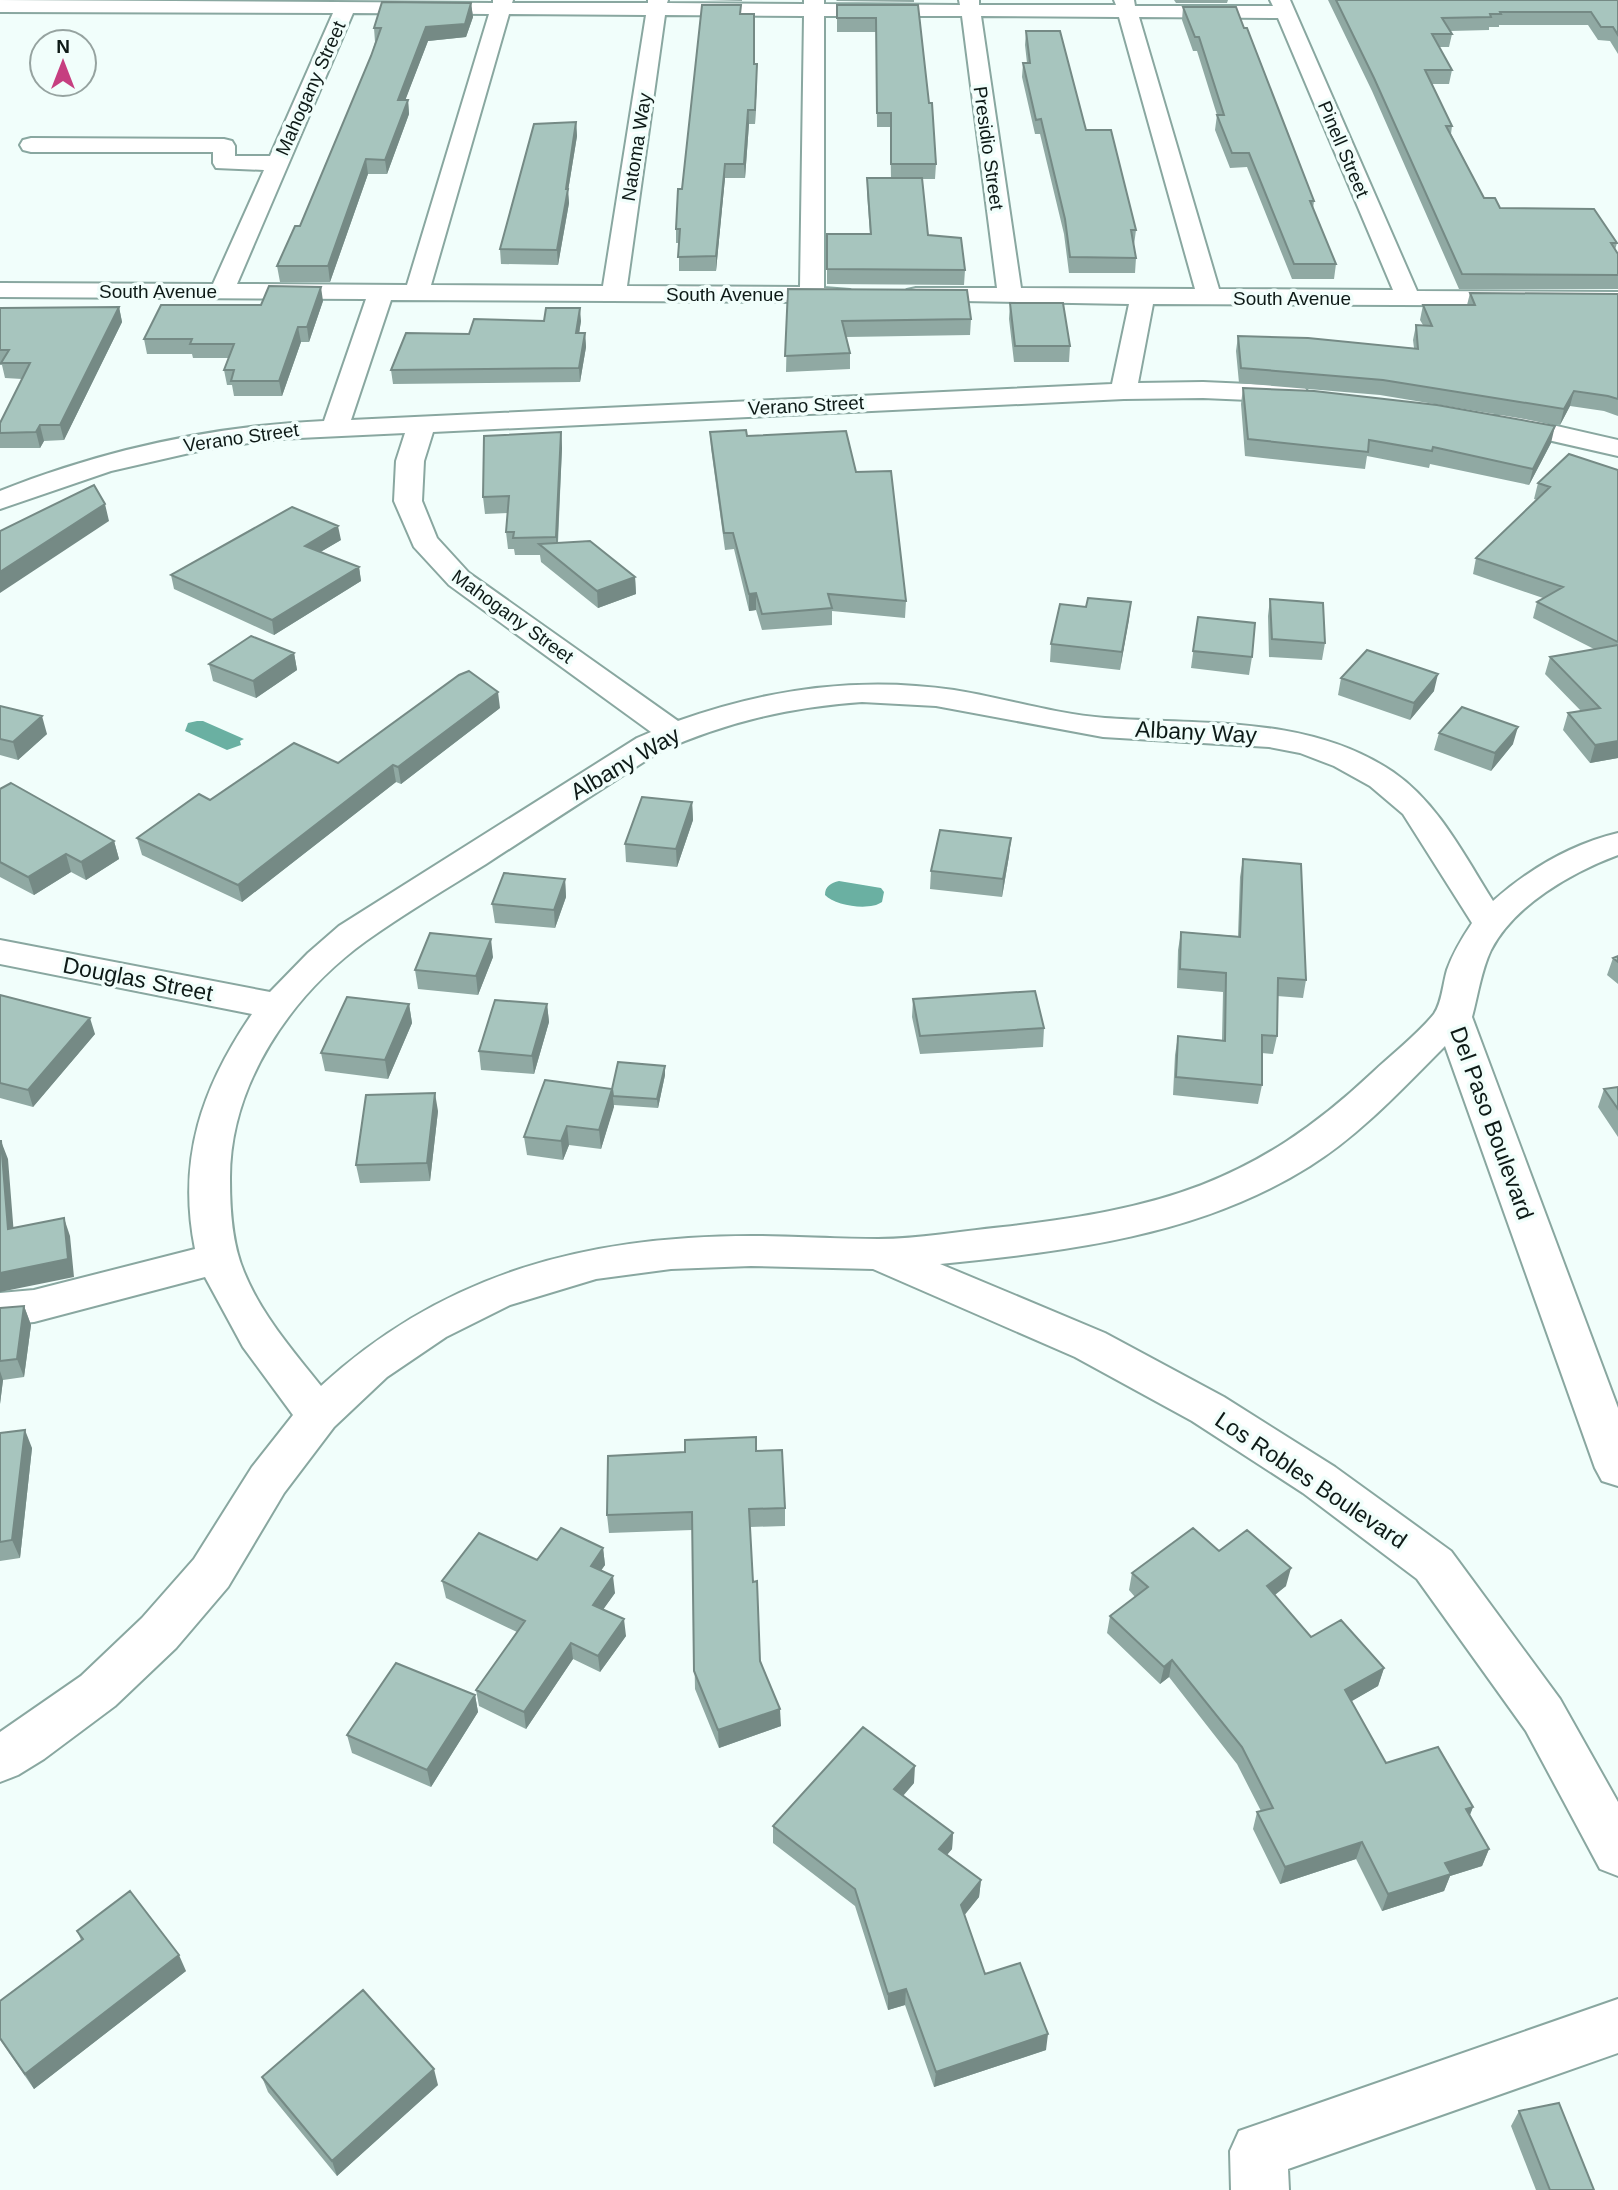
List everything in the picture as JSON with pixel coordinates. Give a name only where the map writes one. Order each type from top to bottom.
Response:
[{"type":"street","points":[[0,6],[41,3],[1282,6]]},
{"type":"street","name":"Mahogany Street","points":[[222,291],[347,4]]},
{"type":"street","points":[[417,292],[502,4]]},
{"type":"street","name":"Natoma Way","points":[[614,294],[658,4]]},
{"type":"street","points":[[812,295],[814,5]]},
{"type":"street","name":"Presidio Street","points":[[970,5],[1010,296]]},
{"type":"street","points":[[1125,6],[1209,297]]},
{"type":"street","name":"Pinell Street","points":[[1282,6],[1408,298]]},
{"type":"street","points":[[31,145],[224,146],[224,163],[277,163]]},
{"type":"street","name":"South Avenue","points":[[0,290],[864,295]]},
{"type":"street","points":[[335,427],[381,292]]},
{"type":"street","name":"South Avenue","points":[[891,295],[1618,299]]},
{"type":"street","points":[[1124,391],[1143,297]]},
{"type":"street","name":"Verano Street","points":[[0,501],[93,467],[139,454],[232,436],[335,427],[1124,391],[1243,391],[1325,397]]},
{"type":"street","points":[[1475,416],[1618,448]]},
{"type":"street","name":"Mahogany Street","points":[[422,423],[410,461],[408,501],[424,541],[459,579],[674,733]]},
{"type":"street","name":"Albany Way","points":[[318,1415],[252,1328],[226,1280],[212,1229],[209,1155],[221,1106],[239,1060],[276,1006],[310,968],[374,918],[648,746],[674,733],[746,708],[798,698],[880,693],[935,697],[1100,727],[1243,732],[1294,741],[1342,756],[1364,767],[1401,793],[1416,808],[1491,925]]},
{"type":"street","name":"Del Paso Boulevard","points":[[1618,844],[1561,868],[1523,893],[1491,925],[1475,945],[1453,1017],[1618,1468]]},
{"type":"street","name":"Douglas Street","points":[[0,952],[276,1006]]},
{"type":"street","name":"Los Robles Boulevard","points":[[0,1759],[26,1744],[98,1690],[159,1633],[211,1573],[268,1480],[318,1415],[372,1365],[431,1325],[495,1294],[562,1271],[596,1263],[671,1254],[751,1251],[877,1254],[1052,1236],[1122,1225],[1188,1208],[1247,1184],[1299,1155],[1341,1121],[1453,1017]]},
{"type":"street","name":"Los Robles Boulevard","points":[[877,1254],[1090,1345],[1208,1409],[1319,1480],[1434,1565],[1543,1715],[1618,1852]]},
{"type":"street","points":[[0,1309],[34,1306],[220,1258]]},
{"type":"street","points":[[1260,2190],[1259,2151],[1618,2026]]},
{"type":"shaded area","points":[[203,721],[244,739],[240,741],[241,745],[227,750],[185,731],[188,723]]},
{"type":"shaded area","points":[[839,881],[881,888],[884,892],[882,902],[861,907],[836,902],[825,895],[827,887]]},
{"type":"building","points":[[1336,0],[1618,0],[1618,35],[1613,27],[1601,27],[1591,12],[1500,12],[1501,14],[1490,14],[1491,17],[1442,18],[1452,34],[1432,34],[1452,70],[1425,70],[1452,126],[1446,126],[1484,198],[1495,198],[1500,208],[1594,209],[1617,243],[1611,243],[1618,254],[1618,275],[1462,274]]},
{"type":"building","points":[[382,2],[471,3],[465,24],[426,27],[398,100],[408,100],[385,160],[366,159],[328,266],[277,266],[295,226],[300,226],[371,56],[381,28],[374,28]]},
{"type":"building","points":[[702,5],[741,5],[740,14],[754,14],[754,64],[757,64],[755,110],[748,110],[744,164],[725,164],[716,256],[678,257],[678,189],[682,189]]},
{"type":"building","points":[[837,5],[918,5],[929,103],[932,103],[936,164],[891,164],[891,113],[877,113],[876,18],[837,18]]},
{"type":"building","points":[[1183,7],[1236,7],[1244,28],[1247,28],[1336,264],[1294,264],[1249,153],[1232,153],[1217,115],[1224,115],[1199,37],[1195,37]]},
{"type":"building","points":[[1026,31],[1060,31],[1086,130],[1111,130],[1136,230],[1131,230],[1136,258],[1070,257],[1065,219],[1041,119],[1036,120],[1023,63],[1030,63]]},
{"type":"building","points":[[576,122],[557,250],[500,249],[534,124]]},
{"type":"building","points":[[867,178],[922,178],[928,235],[961,238],[965,270],[827,269],[827,234],[871,234]]},
{"type":"building","points":[[269,286],[321,287],[307,327],[298,327],[279,381],[231,381],[234,370],[224,370],[234,344],[190,344],[192,339],[144,339],[161,305],[261,305]]},
{"type":"building","points":[[788,289],[967,290],[971,319],[842,321],[850,353],[785,356]]},
{"type":"building","points":[[1470,293],[1618,294],[1618,399],[1574,391],[1564,409],[1383,380],[1241,368],[1238,336],[1308,338],[1418,349],[1416,325],[1432,326],[1423,305],[1475,305]]},
{"type":"building","points":[[1010,303],[1063,303],[1070,346],[1015,346]]},
{"type":"building","points":[[119,307],[60,425],[40,425],[36,432],[0,433],[0,423],[30,363],[1,363],[9,350],[0,350],[0,308]]},
{"type":"building","points":[[546,308],[580,308],[576,333],[585,333],[579,368],[391,370],[406,333],[469,334],[474,319],[544,321]]},
{"type":"building","points":[[1243,388],[1314,391],[1437,405],[1555,426],[1533,469],[1433,447],[1432,451],[1369,440],[1368,452],[1248,439]]},
{"type":"building","points":[[746,430],[747,436],[846,431],[856,472],[891,471],[906,601],[828,594],[832,608],[762,614],[756,593],[749,594],[733,533],[724,533],[710,432]]},
{"type":"building","points":[[561,432],[556,537],[513,538],[514,532],[506,532],[509,496],[483,497],[484,436]]},
{"type":"building","points":[[1569,454],[1618,470],[1618,642],[1537,602],[1563,587],[1476,558],[1550,487],[1538,483]]},
{"type":"building","points":[[94,485],[105,504],[0,572],[0,531]]},
{"type":"building","points":[[292,507],[338,526],[305,546],[359,567],[272,620],[171,575]]},
{"type":"building","points":[[590,541],[635,577],[597,591],[539,544]]},
{"type":"building","points":[[1088,598],[1131,602],[1122,652],[1051,644],[1060,604],[1086,607]]},
{"type":"building","points":[[1270,599],[1323,603],[1325,643],[1272,639]]},
{"type":"building","points":[[1198,617],[1255,623],[1252,657],[1193,651]]},
{"type":"building","points":[[251,636],[294,653],[253,681],[209,664]]},
{"type":"building","points":[[1618,645],[1618,741],[1595,745],[1568,713],[1600,708],[1550,657]]},
{"type":"building","points":[[1367,650],[1438,674],[1414,703],[1341,678]]},
{"type":"building","points":[[469,671],[498,692],[398,767],[393,765],[238,885],[137,838],[199,794],[210,800],[294,743],[338,763],[459,675]]},
{"type":"building","points":[[0,706],[42,716],[13,742],[0,739]]},
{"type":"building","points":[[1462,707],[1518,727],[1495,753],[1439,733]]},
{"type":"building","points":[[11,783],[114,841],[81,862],[66,854],[28,877],[0,862],[0,789]]},
{"type":"building","points":[[642,797],[692,802],[676,849],[625,844]]},
{"type":"building","points":[[940,830],[1011,838],[1003,879],[931,871]]},
{"type":"building","points":[[1243,859],[1301,864],[1306,980],[1278,978],[1277,1036],[1262,1035],[1262,1085],[1176,1077],[1178,1036],[1225,1041],[1226,973],[1180,969],[1181,932],[1240,937]]},
{"type":"building","points":[[504,873],[565,879],[554,910],[492,904]]},
{"type":"building","points":[[430,933],[491,939],[476,976],[415,970]]},
{"type":"building","points":[[1035,991],[1044,1028],[920,1036],[913,999]]},
{"type":"building","points":[[0,995],[90,1018],[28,1090],[0,1083]]},
{"type":"building","points":[[347,997],[409,1004],[385,1060],[321,1053]]},
{"type":"building","points":[[495,1000],[547,1004],[532,1056],[479,1051]]},
{"type":"building","points":[[618,1062],[665,1066],[657,1099],[613,1096]]},
{"type":"building","points":[[545,1080],[612,1089],[599,1130],[567,1126],[561,1141],[524,1137]]},
{"type":"building","points":[[1618,1087],[1618,1109],[1604,1089]]},
{"type":"building","points":[[435,1093],[427,1163],[356,1165],[366,1095]]},
{"type":"building","points":[[0,1141],[8,1229],[64,1218],[68,1259],[0,1273]]},
{"type":"building","points":[[24,1306],[17,1359],[0,1361],[0,1308]]},
{"type":"building","points":[[25,1430],[12,1540],[0,1542],[0,1433]]},
{"type":"building","points":[[756,1437],[756,1451],[782,1450],[785,1508],[749,1509],[753,1582],[757,1581],[760,1661],[780,1709],[718,1730],[694,1671],[692,1512],[607,1515],[608,1456],[685,1452],[685,1440]]},
{"type":"building","points":[[561,1528],[603,1548],[591,1566],[613,1576],[593,1605],[624,1619],[598,1656],[571,1643],[524,1712],[476,1690],[525,1621],[442,1581],[479,1533],[537,1560]]},
{"type":"building","points":[[1193,1528],[1219,1551],[1247,1530],[1291,1568],[1267,1586],[1311,1637],[1341,1620],[1384,1668],[1345,1690],[1386,1763],[1438,1747],[1473,1807],[1466,1809],[1489,1849],[1445,1863],[1451,1874],[1388,1894],[1362,1842],[1285,1867],[1257,1812],[1273,1808],[1242,1747],[1172,1660],[1164,1667],[1110,1616],[1148,1587],[1132,1573]]},
{"type":"building","points":[[396,1663],[475,1695],[427,1770],[347,1735]]},
{"type":"building","points":[[863,1727],[915,1766],[894,1789],[953,1833],[939,1849],[981,1880],[961,1905],[985,1974],[1020,1963],[1048,2034],[936,2072],[906,1989],[888,1994],[855,1889],[773,1826]]},
{"type":"building","points":[[130,1891],[179,1955],[25,2074],[0,2038],[0,2001],[83,1939],[77,1931]]},
{"type":"building","points":[[363,1990],[434,2069],[332,2161],[262,2077]]},
{"type":"building","points":[[1559,2103],[1594,2190],[1550,2190],[1519,2111]]}]
